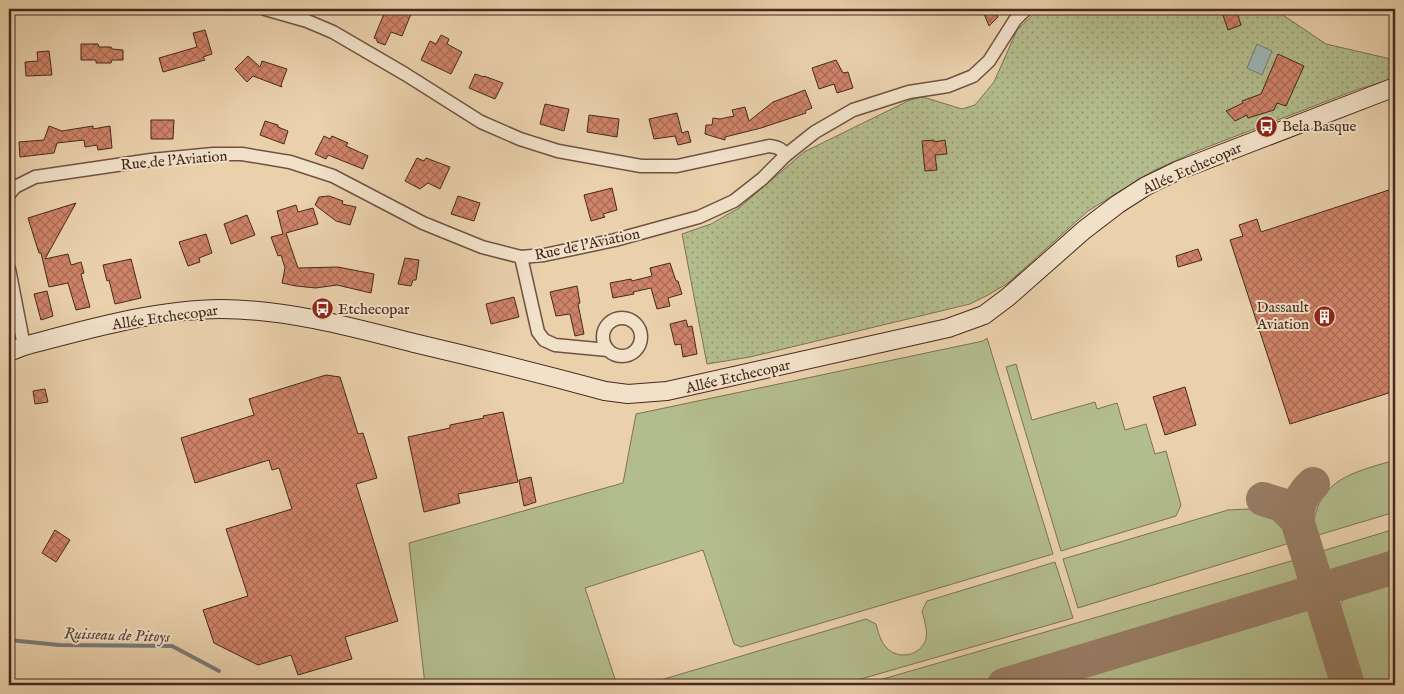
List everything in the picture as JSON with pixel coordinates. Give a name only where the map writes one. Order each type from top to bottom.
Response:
[{"type":"street","points":[[265,9],[307,21],[333,32],[481,122],[520,139],[558,151],[641,166],[677,166],[769,146],[778,147],[786,156]]},
{"type":"street","name":"Rue de l'Aviation","points":[[9,194],[15,188],[35,177],[151,160],[213,154],[242,154],[290,162],[333,176],[423,223],[482,247],[521,257],[544,255],[614,240],[699,217],[734,201],[815,132],[853,110],[909,92],[948,86],[973,76],[989,61],[1014,20],[1026,9]]},
{"type":"street","name":"Allée Etchecopar","points":[[16,349],[128,320],[188,311],[221,309],[288,315],[346,326],[628,394],[647,394],[697,386],[948,328],[984,315],[1008,297],[1084,230],[1118,204],[1146,186],[1177,171],[1395,87]]},
{"type":"street","points":[[521,257],[538,332],[544,340],[554,345],[608,350]]},
{"type":"street","points":[[9,268],[16,349]]},
{"type":"green space","points":[[1039,9],[1278,9],[1280,13],[1326,44],[1395,60],[1395,78],[1356,90],[1197,151],[1153,171],[1088,211],[1008,283],[970,304],[750,357],[707,364],[682,234],[711,224],[739,208],[804,152],[910,100],[923,97],[962,109],[975,105],[994,82],[1017,30]]},
{"type":"green space","points":[[987,338],[1053,554],[741,647],[734,644],[703,550],[585,588],[617,685],[425,685],[409,543],[623,483],[636,414],[983,341]]},
{"type":"green space","points":[[1016,364],[1032,420],[1095,402],[1097,409],[1117,403],[1125,430],[1146,424],[1155,454],[1166,451],[1181,505],[1176,516],[1061,551],[1006,367]]},
{"type":"green space","points":[[1395,460],[1395,512],[1315,536],[1315,516],[1319,503],[1326,492],[1346,477],[1370,467]]},
{"type":"green space","points":[[1249,509],[1263,514],[1281,525],[1290,535],[1293,542],[1078,608],[1063,559],[1228,510]]},
{"type":"green space","points":[[1395,529],[1395,560],[1327,580],[1319,552]]},
{"type":"green space","points":[[1298,559],[1307,586],[980,685],[862,685]]},
{"type":"green space","points":[[1055,562],[1073,618],[840,685],[644,685],[866,619],[876,624],[882,641],[889,650],[900,655],[911,654],[917,651],[925,642],[926,626],[922,611],[927,601]]},
{"type":"green space","points":[[1395,573],[1395,685],[1359,685],[1338,620],[1341,604],[1347,592],[1360,583]]},
{"type":"green space","points":[[1305,603],[1312,608],[1316,615],[1338,685],[1028,685],[1296,604]]},
{"type":"water","points":[[1257,44],[1272,51],[1262,75],[1247,68]]},
{"type":"building","points":[[386,9],[413,9],[402,36],[391,32],[385,45],[377,42],[377,39],[374,38]]},
{"type":"building","points":[[982,9],[995,9],[998,17],[989,26]]},
{"type":"building","points":[[1236,9],[1241,25],[1228,30],[1222,12]]},
{"type":"building","points":[[205,30],[212,54],[203,57],[205,60],[163,72],[159,58],[197,47],[193,33]]},
{"type":"building","points":[[441,35],[449,39],[447,44],[462,52],[451,74],[421,60],[430,41],[436,44]]},
{"type":"building","points":[[81,44],[98,44],[99,47],[123,50],[123,60],[112,60],[111,63],[96,63],[96,60],[81,60]]},
{"type":"building","points":[[49,51],[52,75],[26,76],[25,62],[38,61],[37,52]]},
{"type":"building","points":[[1278,54],[1304,66],[1286,106],[1277,103],[1274,110],[1248,118],[1247,115],[1235,121],[1226,111],[1243,103],[1242,101],[1261,94]]},
{"type":"building","points":[[248,56],[260,67],[262,61],[287,69],[282,87],[253,76],[247,82],[235,69]]},
{"type":"building","points":[[836,60],[843,73],[848,72],[853,88],[837,93],[834,84],[819,89],[812,68]]},
{"type":"building","points":[[475,74],[503,83],[495,99],[469,88]]},
{"type":"building","points":[[805,90],[812,108],[805,111],[806,113],[761,128],[725,137],[725,140],[705,134],[706,125],[712,125],[713,118],[720,119],[734,116],[732,110],[745,107],[749,121],[773,102]]},
{"type":"building","points":[[545,104],[569,109],[564,131],[540,124]]},
{"type":"building","points":[[677,113],[682,133],[688,131],[691,142],[678,145],[675,136],[654,139],[649,119]]},
{"type":"building","points":[[589,115],[619,119],[617,137],[587,132]]},
{"type":"building","points":[[151,120],[174,120],[173,139],[151,139]]},
{"type":"building","points":[[265,121],[278,125],[278,127],[288,131],[284,144],[260,135]]},
{"type":"building","points":[[49,126],[62,131],[93,126],[93,129],[110,126],[112,148],[98,150],[97,145],[85,147],[84,140],[57,143],[54,153],[20,157],[19,142],[44,140]]},
{"type":"building","points":[[324,136],[330,139],[332,136],[348,143],[346,146],[368,156],[363,169],[328,155],[326,159],[315,154]]},
{"type":"building","points":[[934,140],[934,142],[945,140],[947,154],[935,155],[937,170],[925,171],[922,141]]},
{"type":"building","points":[[417,158],[424,161],[426,158],[450,167],[440,189],[428,183],[420,189],[405,181]]},
{"type":"building","points":[[612,188],[617,210],[603,214],[605,217],[591,221],[584,195]]},
{"type":"building","name":"Dassault Aviation","points":[[1395,188],[1395,391],[1290,424],[1230,240],[1243,236],[1239,225],[1257,219],[1261,232]]},
{"type":"building","points":[[329,196],[343,201],[342,204],[356,207],[350,225],[336,221],[315,205],[319,197]]},
{"type":"building","points":[[458,196],[480,203],[474,221],[451,214]]},
{"type":"building","points":[[76,203],[45,259],[68,254],[71,265],[81,262],[84,273],[81,274],[90,307],[76,310],[68,283],[49,287],[41,253],[39,253],[28,218]]},
{"type":"building","points":[[296,205],[298,212],[313,208],[318,224],[286,233],[298,268],[338,267],[374,274],[371,293],[337,285],[316,288],[282,283],[285,268],[281,255],[278,256],[271,237],[283,234],[277,211]]},
{"type":"building","points":[[247,215],[255,235],[231,244],[224,224]]},
{"type":"building","points":[[206,234],[212,253],[199,258],[200,262],[188,266],[179,242]]},
{"type":"building","points":[[1198,249],[1202,260],[1178,267],[1176,256]]},
{"type":"building","points":[[405,258],[419,260],[416,280],[413,280],[411,286],[398,284]]},
{"type":"building","points":[[131,259],[141,298],[115,304],[103,265]]},
{"type":"building","points":[[670,263],[682,294],[668,298],[670,306],[657,309],[651,288],[613,298],[610,283],[631,279],[632,281],[652,276],[650,268]]},
{"type":"building","points":[[577,286],[580,303],[578,304],[584,334],[575,336],[570,314],[556,316],[550,292]]},
{"type":"building","points":[[47,291],[53,316],[41,320],[34,294]]},
{"type":"building","points":[[514,297],[519,317],[491,324],[486,304]]},
{"type":"building","points":[[686,320],[688,327],[692,326],[697,354],[683,357],[681,344],[675,345],[670,324]]},
{"type":"building","points":[[326,375],[340,377],[358,434],[363,433],[377,478],[356,484],[398,621],[345,637],[352,659],[298,675],[291,655],[258,665],[214,643],[203,610],[248,596],[226,529],[292,509],[279,468],[272,470],[269,460],[195,483],[181,438],[254,415],[249,399]]},
{"type":"building","points":[[1185,387],[1196,425],[1165,435],[1153,397]]},
{"type":"building","points":[[45,389],[48,402],[35,404],[33,391]]},
{"type":"building","points":[[503,412],[518,482],[458,494],[460,503],[424,512],[408,437],[450,428],[450,425]]},
{"type":"building","points":[[531,477],[536,502],[524,506],[519,480]]},
{"type":"building","points":[[55,530],[70,540],[56,562],[42,553]]},
{"type":"waterway","name":"Ruisseau de Pitoys","points":[[9,640],[59,645],[172,646],[219,671]]},
{"type":"taxiway","points":[[1313,484],[1301,500],[1297,520],[1348,685]]},
{"type":"taxiway","points":[[1263,499],[1282,505],[1297,520]]},
{"type":"taxiway","points":[[1004,685],[1395,567]]},
{"type":"place","name":"Bela Basque","points":[[1266,126]]},
{"type":"place","name":"Etchecopar","points":[[322,309]]},
{"type":"place","name":"Dassault Aviation","points":[[1325,316]]}]
